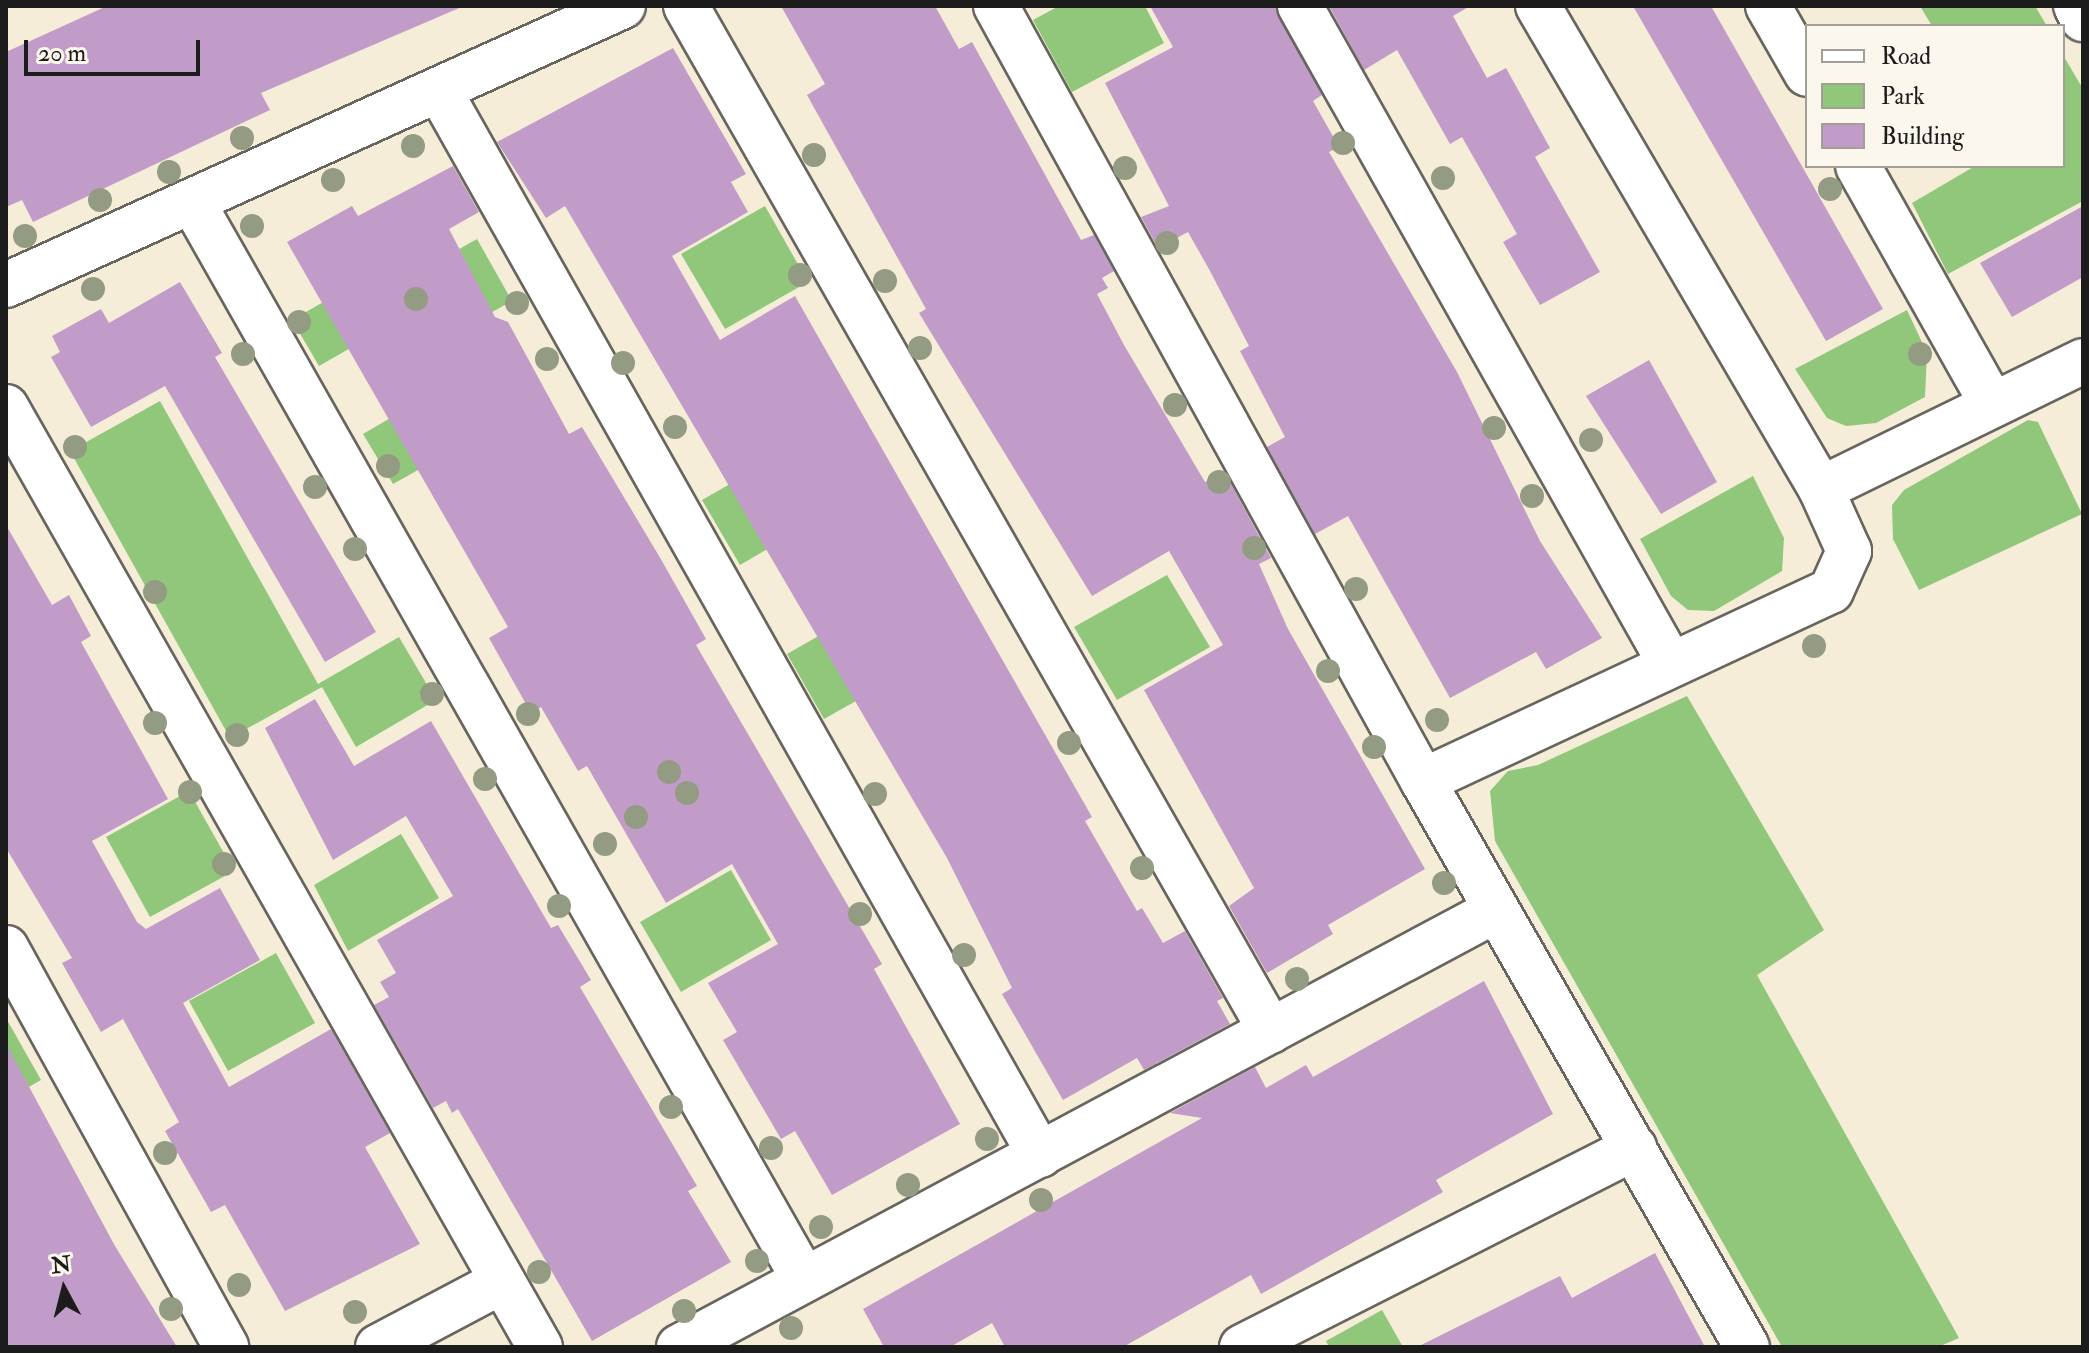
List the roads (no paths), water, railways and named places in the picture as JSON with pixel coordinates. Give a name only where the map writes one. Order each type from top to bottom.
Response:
[{"type":"street","points":[[6,285],[623,6]]},
{"type":"street","points":[[686,6],[1271,1031]]},
{"type":"street","points":[[996,6],[1423,781],[1747,1347]]},
{"type":"street","points":[[1300,6],[1671,665]]},
{"type":"street","points":[[1423,781],[1671,665],[1840,581],[1847,537],[1538,6]]},
{"type":"street","points":[[1768,6],[1805,71]]},
{"type":"street","points":[[2076,6],[2083,19]]},
{"type":"street","points":[[439,90],[1040,1155]]},
{"type":"street","points":[[1859,168],[1991,402]]},
{"type":"street","points":[[192,201],[804,1279]]},
{"type":"street","points":[[1821,489],[1991,402],[2083,361]]},
{"type":"street","points":[[6,407],[540,1347]]},
{"type":"street","points":[[679,1347],[1496,910]]},
{"type":"street","points":[[6,948],[226,1347]]},
{"type":"street","points":[[1242,1347],[1634,1148]]},
{"type":"street","points":[[378,1347],[501,1282]]}]
